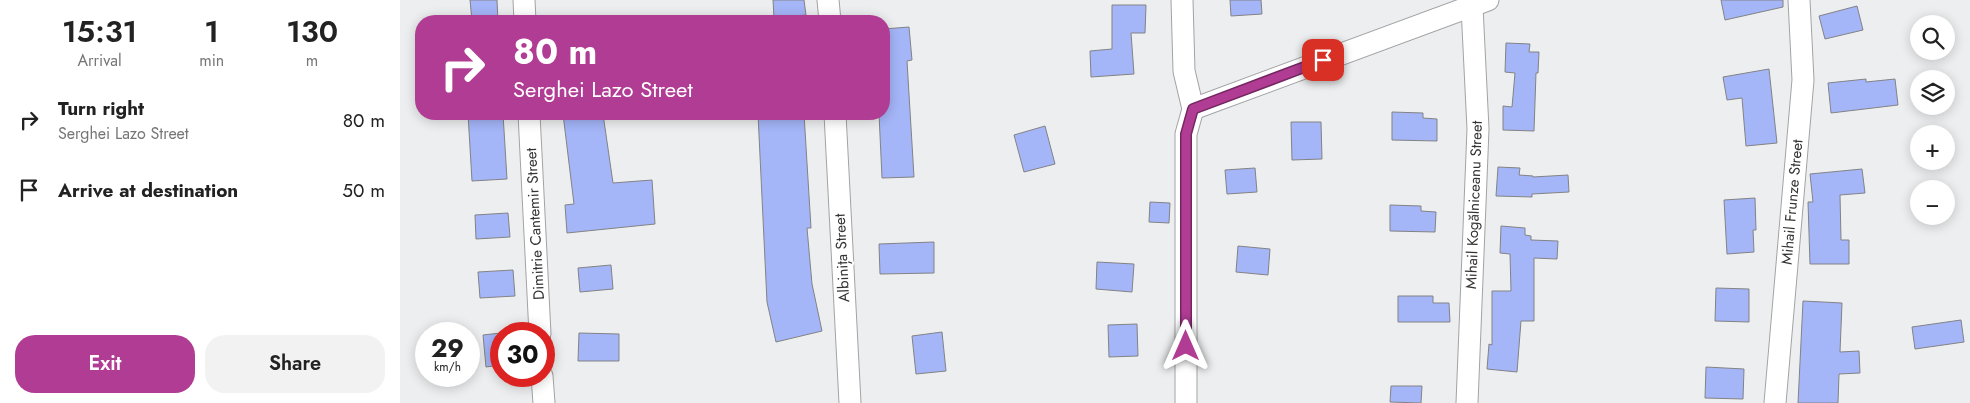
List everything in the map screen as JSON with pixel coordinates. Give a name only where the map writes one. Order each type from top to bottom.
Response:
[{"type":"street","points":[[524,0],[525,15]]},
{"type":"street","points":[[828,0],[829,15]]},
{"type":"street","points":[[1182,0],[1184,72],[1193,109],[1186,134],[1186,403]]},
{"type":"street","name":"Mihail Frunze Street","points":[[1775,403],[1803,80],[1799,0]]},
{"type":"street","points":[[1193,109],[1469,5]]},
{"type":"street","name":"Mihail Kogălniceanu Street","points":[[1467,403],[1478,129],[1469,5]]},
{"type":"street","name":"Dimitrie Cantemir Street","points":[[529,120],[539,322]]},
{"type":"street","name":"Albinița Street","points":[[834,120],[850,403]]},
{"type":"street","points":[[543,387],[544,403]]},
{"type":"building","points":[[470,0],[497,0],[498,15],[471,15]]},
{"type":"building","points":[[773,0],[804,0],[806,15],[774,15]]},
{"type":"building","points":[[1230,0],[1261,0],[1262,14],[1231,16]]},
{"type":"building","points":[[1721,0],[1783,0],[1783,7],[1725,20]]},
{"type":"building","points":[[1112,5],[1146,5],[1145,33],[1131,33],[1134,74],[1091,77],[1090,51],[1112,49]]},
{"type":"building","points":[[1857,6],[1863,30],[1825,39],[1819,16]]},
{"type":"building","points":[[909,27],[912,60],[907,61],[914,177],[882,178],[879,120],[890,120],[890,29]]},
{"type":"building","points":[[1506,43],[1530,44],[1529,52],[1539,52],[1538,73],[1536,73],[1534,131],[1503,130],[1503,106],[1512,107],[1515,73],[1505,72]]},
{"type":"building","points":[[1769,69],[1777,143],[1746,146],[1742,98],[1727,100],[1723,77]]},
{"type":"building","points":[[1866,79],[1866,82],[1895,79],[1898,105],[1831,113],[1828,83]]},
{"type":"building","points":[[1392,112],[1423,113],[1423,118],[1437,119],[1437,141],[1392,140]]},
{"type":"building","points":[[468,120],[503,120],[507,179],[472,181]]},
{"type":"building","points":[[564,120],[604,120],[613,183],[652,180],[655,224],[567,233],[565,205],[574,204]]},
{"type":"building","points":[[758,120],[804,120],[811,228],[807,228],[812,284],[822,331],[776,342],[767,302]]},
{"type":"building","points":[[1291,122],[1321,122],[1322,159],[1292,160]]},
{"type":"building","points":[[1045,126],[1055,164],[1024,172],[1014,135]]},
{"type":"building","points":[[1498,167],[1520,168],[1519,175],[1533,177],[1568,175],[1569,192],[1532,194],[1532,197],[1496,196]]},
{"type":"building","points":[[1255,168],[1257,192],[1227,194],[1225,170]]},
{"type":"building","points":[[1862,169],[1865,193],[1840,195],[1841,240],[1849,240],[1849,264],[1810,264],[1808,202],[1813,202],[1810,174]]},
{"type":"building","points":[[1755,198],[1756,230],[1753,230],[1754,252],[1727,254],[1724,200]]},
{"type":"building","points":[[1150,202],[1170,203],[1169,223],[1149,222]]},
{"type":"building","points":[[1390,205],[1421,206],[1421,211],[1436,212],[1435,232],[1390,231]]},
{"type":"building","points":[[508,213],[510,237],[476,239],[475,215]]},
{"type":"building","points":[[1501,226],[1525,228],[1525,235],[1531,236],[1531,240],[1558,241],[1557,259],[1534,258],[1534,321],[1521,321],[1517,372],[1487,369],[1489,344],[1492,345],[1492,291],[1511,291],[1510,254],[1500,253]]},
{"type":"building","points":[[934,242],[934,273],[880,274],[879,244]]},
{"type":"building","points":[[1238,246],[1270,249],[1268,275],[1236,272]]},
{"type":"building","points":[[1097,262],[1134,264],[1132,292],[1096,289]]},
{"type":"building","points":[[611,265],[613,289],[580,292],[578,268]]},
{"type":"building","points":[[513,270],[515,296],[480,298],[478,272]]},
{"type":"building","points":[[1716,288],[1749,289],[1749,322],[1715,321]]},
{"type":"building","points":[[1398,296],[1433,296],[1433,303],[1449,303],[1450,322],[1398,322]]},
{"type":"building","points":[[1803,301],[1842,303],[1840,352],[1859,351],[1860,373],[1839,374],[1838,403],[1798,403]]},
{"type":"building","points":[[1961,320],[1964,342],[1915,349],[1912,327]]},
{"type":"building","points":[[1137,324],[1138,356],[1109,357],[1108,325]]},
{"type":"building","points":[[942,332],[946,371],[916,374],[912,336]]},
{"type":"building","points":[[579,333],[619,334],[619,361],[578,361]]},
{"type":"building","points":[[490,334],[490,366],[486,367],[483,335]]},
{"type":"building","points":[[1706,367],[1744,369],[1743,399],[1705,398]]},
{"type":"building","points":[[1391,386],[1422,386],[1421,403],[1390,402]]},
{"type":"route","points":[[1186,346],[1186,134],[1193,109],[1323,60]]}]
